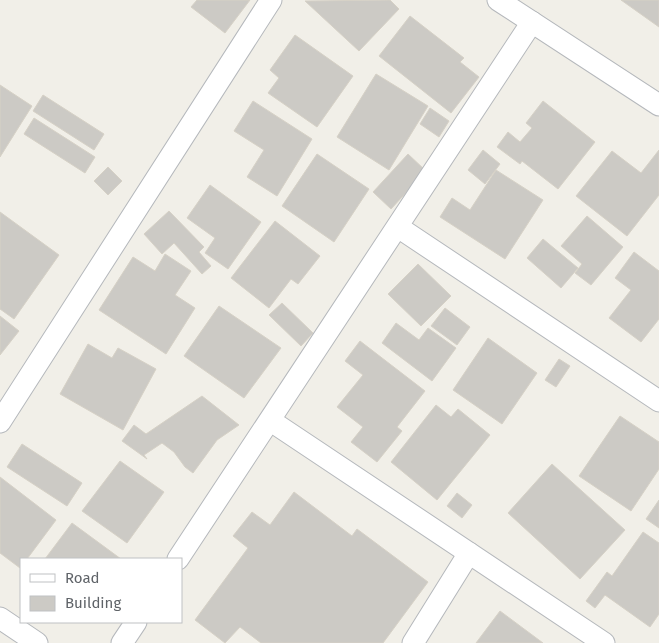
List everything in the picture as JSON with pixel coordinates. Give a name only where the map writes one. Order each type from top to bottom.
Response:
[{"type":"street","points":[[0,422],[271,0]]},
{"type":"street","points":[[498,0],[659,105]]},
{"type":"street","points":[[179,558],[271,421],[532,22]]},
{"type":"street","points":[[398,226],[659,401]]},
{"type":"street","points":[[271,421],[604,643]]},
{"type":"street","points":[[413,643],[469,553]]},
{"type":"street","points":[[0,618],[37,643]]},
{"type":"street","points":[[122,643],[135,623]]},
{"type":"building","points":[[197,0],[250,0],[225,33],[191,7]]},
{"type":"building","points":[[390,0],[399,9],[359,51],[305,1]]},
{"type":"building","points":[[621,0],[659,0],[659,27]]},
{"type":"building","points":[[410,16],[464,58],[460,62],[479,77],[451,113],[379,56]]},
{"type":"building","points":[[295,35],[353,76],[317,127],[268,93],[279,78],[270,70]]},
{"type":"building","points":[[376,74],[428,106],[389,170],[337,137]]},
{"type":"building","points":[[0,85],[32,106],[0,157]]},
{"type":"building","points":[[43,95],[104,134],[94,150],[33,111]]},
{"type":"building","points":[[253,101],[312,139],[277,196],[247,177],[264,150],[234,131]]},
{"type":"building","points":[[543,101],[595,142],[558,189],[522,161],[520,164],[497,147],[508,132],[520,142],[532,128],[526,123]]},
{"type":"building","points":[[430,108],[449,121],[439,137],[420,124]]},
{"type":"building","points":[[34,118],[95,157],[85,173],[24,134]]},
{"type":"building","points":[[483,150],[500,164],[485,184],[468,170]]},
{"type":"building","points":[[659,150],[659,195],[627,236],[576,196],[612,151],[641,173]]},
{"type":"building","points":[[317,154],[369,189],[334,242],[282,206]]},
{"type":"building","points":[[408,154],[426,171],[391,209],[373,192]]},
{"type":"building","points":[[108,167],[122,181],[108,195],[94,181]]},
{"type":"building","points":[[496,170],[543,200],[505,259],[440,217],[452,198],[470,210]]},
{"type":"building","points":[[210,185],[261,222],[228,269],[205,253],[215,238],[187,218]]},
{"type":"building","points":[[169,211],[204,247],[199,252],[211,266],[202,274],[174,243],[162,254],[144,234]]},
{"type":"building","points":[[0,212],[59,255],[14,319],[0,309]]},
{"type":"building","points":[[587,216],[623,247],[591,285],[575,273],[582,264],[561,246]]},
{"type":"building","points":[[275,221],[320,256],[298,284],[291,279],[269,308],[231,278]]},
{"type":"building","points":[[543,239],[578,268],[561,288],[527,258]]},
{"type":"building","points":[[634,252],[659,271],[659,319],[641,342],[609,318],[631,290],[615,278]]},
{"type":"building","points":[[165,254],[191,271],[175,295],[195,308],[166,354],[99,310],[133,257],[155,271]]},
{"type":"building","points":[[418,264],[451,296],[421,326],[388,294]]},
{"type":"building","points":[[282,303],[313,333],[301,346],[269,315]]},
{"type":"building","points":[[219,306],[281,348],[244,398],[184,356]]},
{"type":"building","points":[[445,308],[470,327],[457,345],[431,326]]},
{"type":"building","points":[[0,316],[19,331],[0,355]]},
{"type":"building","points":[[396,323],[419,340],[428,328],[456,348],[432,381],[382,343]]},
{"type":"building","points":[[488,338],[537,373],[502,424],[453,390]]},
{"type":"building","points":[[360,341],[425,391],[397,427],[402,431],[377,462],[351,442],[363,427],[337,407],[363,375],[345,361]]},
{"type":"building","points":[[88,344],[112,358],[118,348],[156,369],[123,430],[60,394]]},
{"type":"building","points":[[559,359],[570,366],[556,387],[545,380]]},
{"type":"building","points":[[202,396],[239,425],[217,440],[193,473],[185,467],[174,452],[162,443],[144,455],[147,459],[122,441],[134,425],[146,434]]},
{"type":"building","points":[[436,405],[451,417],[458,409],[490,435],[437,500],[391,462]]},
{"type":"building","points":[[620,416],[659,442],[659,469],[631,511],[579,476]]},
{"type":"building","points":[[22,444],[82,483],[67,506],[7,467]]},
{"type":"building","points":[[120,461],[164,492],[127,543],[82,511]]},
{"type":"building","points":[[552,464],[625,530],[580,579],[508,513]]},
{"type":"building","points":[[0,477],[56,520],[28,558],[20,558],[20,568],[0,553]]},
{"type":"building","points":[[294,492],[352,536],[357,529],[428,582],[383,643],[261,643],[240,627],[225,643],[195,620],[248,548],[233,536],[252,512],[270,525]]},
{"type":"building","points":[[457,493],[472,505],[462,518],[447,506]]},
{"type":"building","points":[[659,500],[659,528],[646,519]]},
{"type":"building","points":[[72,523],[120,558],[46,558]]},
{"type":"building","points":[[643,532],[659,543],[659,614],[650,627],[605,595],[595,608],[586,601],[607,572],[612,576]]},
{"type":"building","points":[[500,611],[543,643],[476,643]]}]
